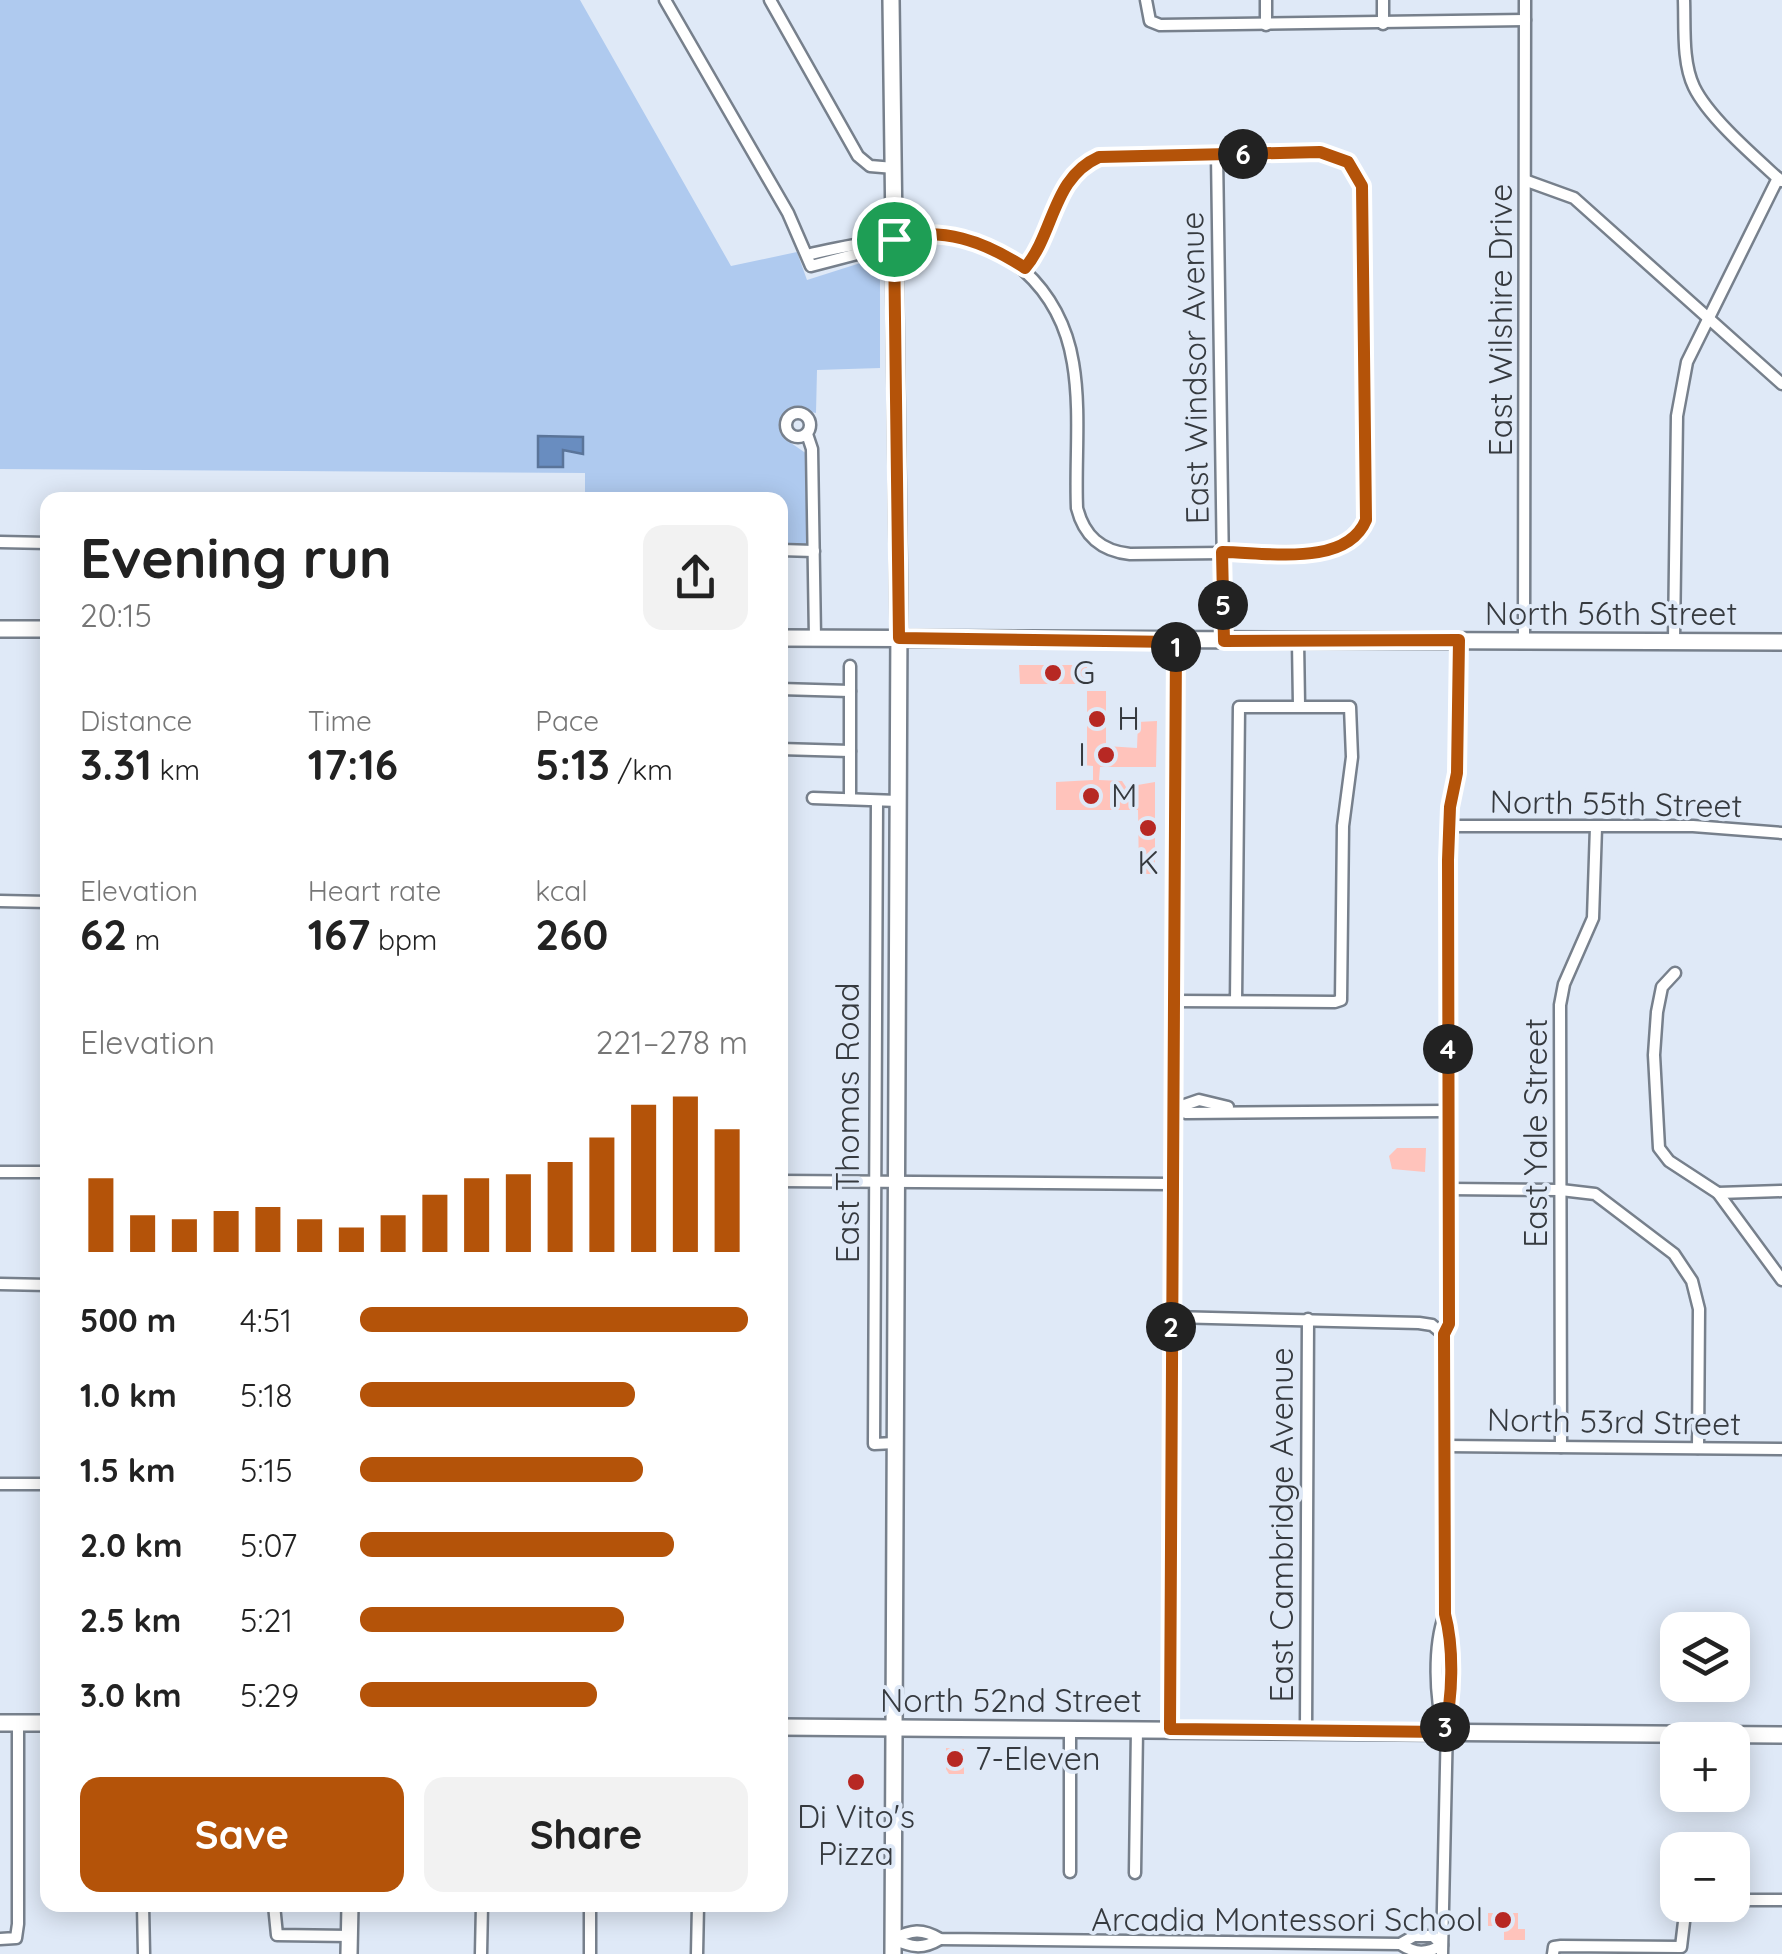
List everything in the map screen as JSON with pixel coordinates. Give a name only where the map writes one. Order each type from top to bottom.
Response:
[{"type":"main road","name":"East Thomas Road","points":[[891,0],[899,638],[893,1947]]},
{"type":"main road","points":[[0,628],[40,629]]},
{"type":"main road","name":"North 56th Street","points":[[788,638],[1782,642]]},
{"type":"main road","points":[[0,1723],[40,1723]]},
{"type":"main road","name":"North 52nd Street","points":[[788,1727],[1782,1735]]},
{"type":"main road","points":[[350,1912],[350,1954]]},
{"type":"street","points":[[665,0],[788,213],[809,260],[866,240],[917,233],[958,236],[1025,268],[1052,305],[1069,343],[1076,380],[1077,508],[1093,539],[1120,553],[1327,552],[1349,544],[1362,529],[1368,508],[1363,196],[1356,172],[1348,162],[1320,152],[1110,156],[1092,160],[1070,176],[1062,188],[1036,254],[1025,268]]},
{"type":"street","points":[[770,0],[858,156],[870,166],[894,168]]},
{"type":"street","points":[[1146,0],[1150,21],[1160,25],[1525,20]]},
{"type":"street","points":[[1266,0],[1266,25]]},
{"type":"street","points":[[1383,0],[1383,24]]},
{"type":"street","name":"East Wilshire Drive","points":[[1524,641],[1525,0]]},
{"type":"street","points":[[1674,640],[1678,416],[1687,362],[1780,180],[1705,104],[1694,87],[1688,65],[1684,0]]},
{"type":"street","name":"East Windsor Avenue","points":[[1217,154],[1224,641]]},
{"type":"street","points":[[1527,181],[1574,198],[1782,384]]},
{"type":"street","points":[[806,434],[812,449],[814,638]]},
{"type":"street","points":[[0,542],[40,542]]},
{"type":"street","points":[[788,550],[814,551]]},
{"type":"street","points":[[893,1947],[927,1947],[940,1939],[1400,1944],[1414,1953],[1442,1949],[1444,1732],[1440,1715],[1440,1629],[1445,1614],[1444,1334],[1449,1324],[1448,826],[1457,773],[1459,640]]},
{"type":"street","points":[[1170,1729],[1176,642]]},
{"type":"street","points":[[1298,642],[1299,705]]},
{"type":"street","points":[[850,666],[850,798]]},
{"type":"street","points":[[788,690],[850,691]]},
{"type":"street","points":[[1174,1001],[1236,1001],[1341,1000],[1343,826],[1352,757],[1350,707],[1239,707],[1236,1001]]},
{"type":"street","points":[[788,749],[850,751]]},
{"type":"street","points":[[813,798],[898,801]]},
{"type":"street","name":"East Thomas Road","points":[[877,801],[874,1444],[895,1443]]},
{"type":"street","name":"North 55th Street","points":[[1448,826],[1693,826],[1782,833]]},
{"type":"street","name":"East Yale Street","points":[[1561,1447],[1560,995],[1593,918],[1596,827]]},
{"type":"street","points":[[0,902],[40,902]]},
{"type":"street","points":[[1675,973],[1662,986],[1657,1012],[1654,1068],[1659,1148],[1668,1161],[1718,1193],[1782,1280]]},
{"type":"street","points":[[1172,1109],[1199,1100],[1210,1109],[1448,1111]]},
{"type":"street","points":[[0,1172],[40,1172]]},
{"type":"street","points":[[788,1181],[1171,1184]]},
{"type":"street","points":[[1448,1190],[1561,1190],[1595,1194],[1674,1254],[1692,1280],[1699,1310],[1698,1448]]},
{"type":"street","points":[[1718,1193],[1782,1191]]},
{"type":"street","points":[[0,1284],[40,1285]]},
{"type":"street","points":[[1171,1318],[1419,1323],[1436,1326],[1444,1334]]},
{"type":"street","name":"East Cambridge Avenue","points":[[1306,1730],[1308,1319]]},
{"type":"street","name":"North 53rd Street","points":[[1445,1446],[1782,1449]]},
{"type":"street","points":[[0,1484],[40,1484]]},
{"type":"street","points":[[0,1939],[16,1938],[18,1723]]},
{"type":"street","points":[[1070,1729],[1070,1872]]},
{"type":"street","points":[[1135,1873],[1137,1729]]},
{"type":"street","points":[[1750,1900],[1782,1900]]},
{"type":"street","points":[[143,1912],[144,1954]]},
{"type":"street","points":[[274,1912],[276,1936],[350,1936]]},
{"type":"street","points":[[482,1912],[482,1954]]},
{"type":"street","points":[[590,1912],[590,1954]]},
{"type":"street","points":[[698,1912],[698,1954]]},
{"type":"street","points":[[1553,1951],[1661,1951],[1680,1947],[1684,1922]]},
{"type":"shaded area","points":[[0,0],[580,0],[731,266],[797,252],[807,280],[873,259],[880,263],[880,368],[817,370],[816,413],[790,408],[791,443],[807,454],[808,546],[788,545],[788,492],[585,492],[585,473],[0,469]]},
{"type":"shaded area","points":[[538,436],[583,437],[583,454],[563,450],[563,467],[538,467]]},
{"type":"building","name":"G","points":[[1019,665],[1087,665],[1087,684],[1020,684]]},
{"type":"building","points":[[1087,691],[1106,691],[1106,746],[1137,748],[1138,722],[1157,721],[1156,767],[1100,767],[1099,780],[1122,781],[1126,787],[1155,782],[1155,874],[1139,874],[1138,810],[1056,810],[1056,782],[1093,780],[1093,766],[1083,765],[1083,747],[1087,747]]},
{"type":"building","points":[[1397,1148],[1426,1148],[1425,1172],[1392,1169],[1389,1156]]},
{"type":"building","name":"7-Eleven","points":[[946,1748],[964,1749],[964,1774],[949,1774]]},
{"type":"building","name":"Arcadia Montessori School","points":[[1488,1913],[1518,1913],[1518,1929],[1525,1929],[1525,1940],[1504,1940],[1504,1926],[1488,1926]]},
{"type":"place","name":"G","points":[[1053,673]]},
{"type":"place","name":"H","points":[[1097,719]]},
{"type":"place","name":"I","points":[[1106,755]]},
{"type":"place","name":"M","points":[[1091,796]]},
{"type":"place","name":"K","points":[[1148,828]]},
{"type":"place","name":"7-Eleven","points":[[955,1759]]},
{"type":"place","name":"Di Vito's Pizza","points":[[856,1782]]},
{"type":"place","name":"Arcadia Montessori School","points":[[1503,1920]]},
{"type":"route","points":[[1320,152],[1348,162],[1362,186],[1366,520],[1349,544],[1327,552],[1222,552],[1224,641],[1459,640],[1457,773],[1450,807],[1448,860],[1449,1324],[1444,1334],[1445,1614],[1449,1629],[1448,1715],[1444,1732],[1170,1729],[1170,1182],[1176,642],[899,638],[894,239],[917,233],[958,236],[1025,268],[1046,234],[1070,176],[1099,157],[1320,152]]}]
